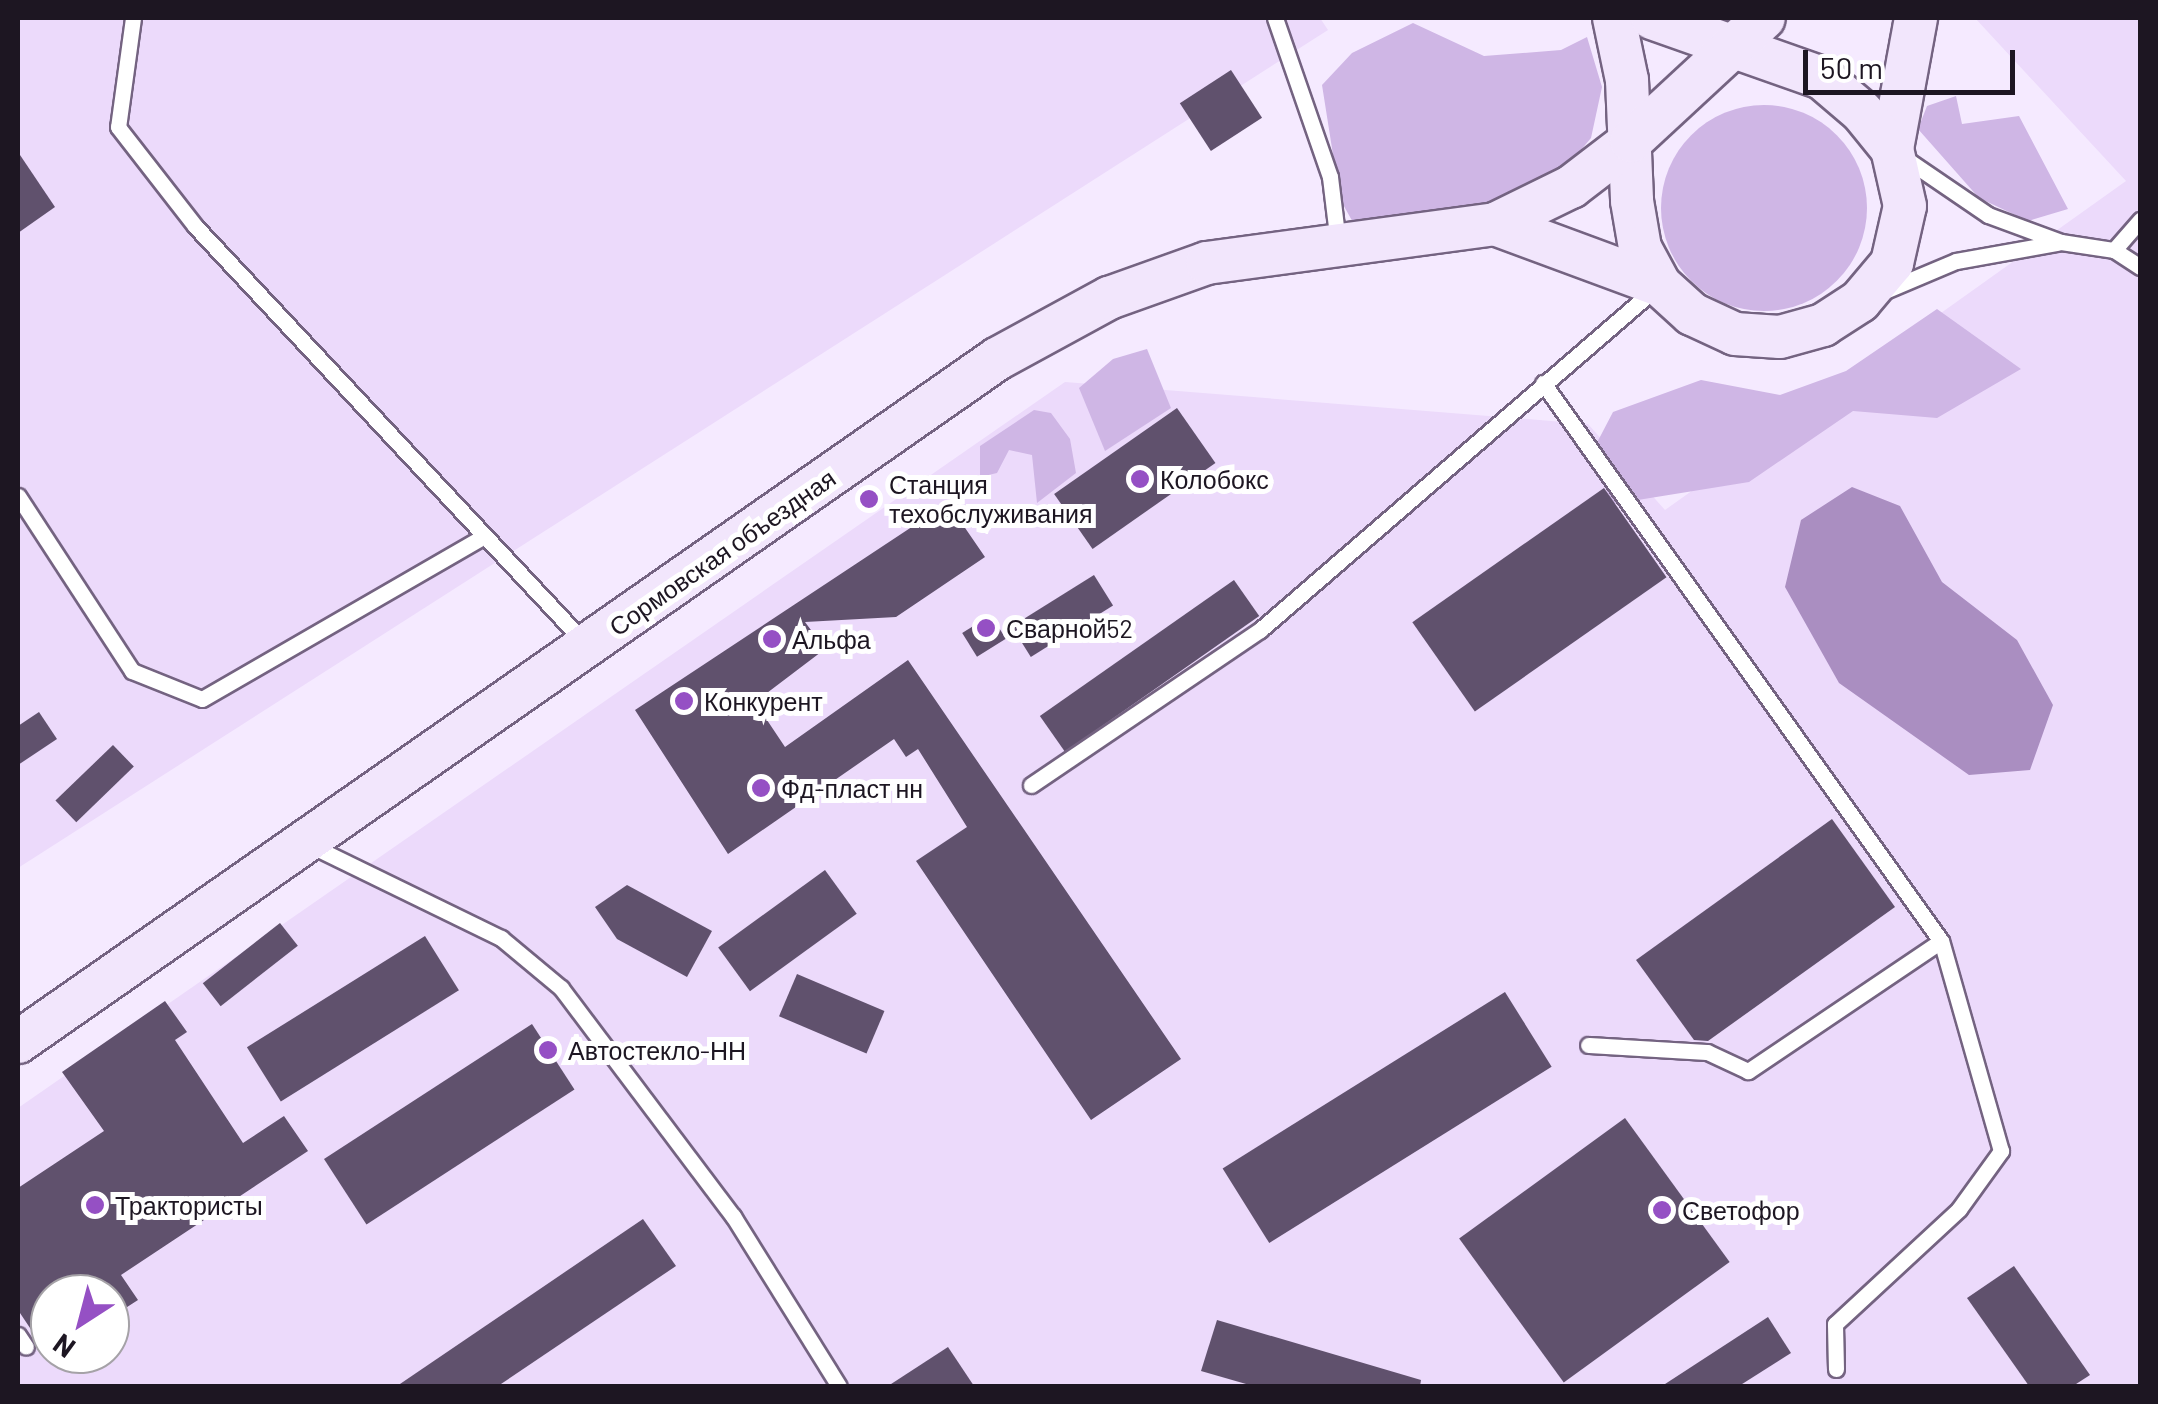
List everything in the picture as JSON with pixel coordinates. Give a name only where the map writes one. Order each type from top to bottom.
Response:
[{"type":"street","points":[[1614,18],[1631,141],[1640,248],[1660,284],[1692,314],[1750,335],[1823,326],[1860,300],[1892,263],[1905,206],[1892,149],[1916,18]]},
{"type":"street","points":[[1652,18],[1822,78],[1892,149]]},
{"type":"street","points":[[1495,224],[1571,186],[1631,141],[1764,18]]},
{"type":"street","name":"Сормовская объездная","points":[[18,1042],[997,359],[1109,298],[1207,263],[1495,224]]},
{"type":"street","points":[[1495,224],[1660,284]]},
{"type":"lane","points":[[133,18],[118,127],[195,226],[588,646]]},
{"type":"lane","points":[[1275,18],[1330,177],[1339,246]]},
{"type":"lane","points":[[1892,149],[1988,215],[2060,242],[2114,250],[2140,267]]},
{"type":"lane","points":[[2114,250],[2140,220]]},
{"type":"lane","points":[[1860,300],[1956,262],[2060,242]]},
{"type":"lane","points":[[1032,786],[1260,630],[1660,284]]},
{"type":"lane","points":[[1543,383],[1941,941],[2001,1151],[1959,1209],[1835,1324],[1836,1370]]},
{"type":"lane","points":[[18,496],[132,672],[202,699],[484,536]]},
{"type":"lane","points":[[304,843],[501,938],[562,988],[733,1216],[839,1386]]},
{"type":"lane","points":[[1588,1045],[1708,1052],[1748,1071],[1941,941]]},
{"type":"shaded area","points":[[18,18],[1320,18],[1328,30],[18,868]]},
{"type":"shaded area","points":[[1975,18],[2140,18],[2140,1386],[18,1386],[18,1108],[1065,382],[1588,424],[1665,510],[2126,181]]},
{"type":"shaded area","points":[[1413,23],[1484,56],[1561,50],[1587,37],[1602,87],[1591,138],[1553,183],[1491,214],[1360,235],[1340,199],[1322,85],[1352,53]]},
{"type":"shaded area","points":[[1956,96],[1962,124],[2019,116],[2068,209],[2028,221],[1979,198],[1918,129],[1927,106]]},
{"type":"shaded area","points":[[1764,105],[1804,113],[1837,135],[1859,168],[1867,208],[1859,248],[1837,281],[1804,303],[1764,311],[1724,303],[1691,281],[1669,248],[1661,208],[1669,168],[1691,135],[1724,113]]},
{"type":"shaded area","points":[[1937,309],[2021,369],[1937,418],[1853,411],[1749,482],[1613,504],[1590,456],[1613,412],[1701,380],[1780,395],[1846,371]]},
{"type":"shaded area","points":[[1147,349],[1171,408],[1105,451],[1079,388],[1113,359]]},
{"type":"shaded area","points":[[1034,410],[1051,413],[1070,439],[1076,473],[1037,503],[1032,455],[1009,450],[997,473],[980,477],[980,446]]},
{"type":"shaded area","points":[[1852,487],[1900,506],[1942,582],[2017,640],[2053,705],[2030,770],[1969,775],[1839,683],[1785,587],[1801,520]]},
{"type":"building","points":[[1231,70],[1262,118],[1211,151],[1180,103]]},
{"type":"building","points":[[18,152],[55,207],[18,233]]},
{"type":"building","points":[[1177,408],[1215,463],[1093,549],[1054,494]]},
{"type":"building","points":[[1604,488],[1667,577],[1475,712],[1412,622]]},
{"type":"building","points":[[948,503],[985,557],[896,617],[805,622],[825,649],[755,702],[785,747],[908,660],[1181,1059],[1091,1120],[916,861],[967,827],[918,749],[906,757],[894,739],[728,854],[635,710]]},
{"type":"building","points":[[1094,575],[1113,606],[1031,657],[1012,626]]},
{"type":"building","points":[[1234,580],[1259,616],[1065,752],[1040,716]]},
{"type":"building","points":[[991,615],[1006,639],[977,657],[962,633]]},
{"type":"building","points":[[39,712],[57,739],[18,765],[18,726]]},
{"type":"building","points":[[113,745],[134,767],[76,822],[55,801]]},
{"type":"building","points":[[1832,819],[1895,907],[1708,1041],[1694,1040],[1636,960]]},
{"type":"building","points":[[825,870],[857,914],[750,991],[718,948]]},
{"type":"building","points":[[627,885],[712,931],[687,977],[617,939],[595,907]]},
{"type":"building","points":[[280,923],[298,946],[221,1006],[203,983]]},
{"type":"building","points":[[425,936],[459,990],[281,1102],[247,1047]]},
{"type":"building","points":[[797,974],[884,1011],[866,1053],[779,1016]]},
{"type":"building","points":[[1505,992],[1552,1067],[1269,1243],[1223,1168]]},
{"type":"building","points":[[165,1001],[187,1032],[175,1040],[243,1143],[284,1116],[308,1151],[123,1274],[30,1274],[30,1328],[18,1310],[18,1188],[104,1131],[62,1072]]},
{"type":"building","points":[[532,1024],[574,1089],[366,1224],[324,1159]]},
{"type":"building","points":[[1625,1118],[1730,1262],[1564,1383],[1459,1238]]},
{"type":"building","points":[[643,1219],[676,1266],[498,1386],[397,1386]]},
{"type":"building","points":[[2014,1266],[2090,1375],[2073,1386],[2029,1386],[1967,1298]]},
{"type":"building","points":[[130,1288],[138,1300],[130,1305]]},
{"type":"building","points":[[1768,1317],[1791,1353],[1739,1386],[1662,1386]]},
{"type":"building","points":[[1217,1320],[1421,1380],[1420,1386],[1253,1386],[1201,1371]]},
{"type":"building","points":[[948,1347],[974,1386],[888,1386]]},
{"type":"place","name":"Колобокс","points":[[1140,479]]},
{"type":"place","name":"Станция техобслуживания","points":[[869,499]]},
{"type":"place","name":"Сварной52","points":[[986,628]]},
{"type":"place","name":"Альфа","points":[[772,639]]},
{"type":"place","name":"Конкурент","points":[[684,701]]},
{"type":"place","name":"Фд-пласт нн","points":[[761,788]]},
{"type":"place","name":"Автостекло-НН","points":[[548,1050]]},
{"type":"place","name":"Трактористы","points":[[95,1205]]},
{"type":"place","name":"Светофор","points":[[1662,1210]]}]
